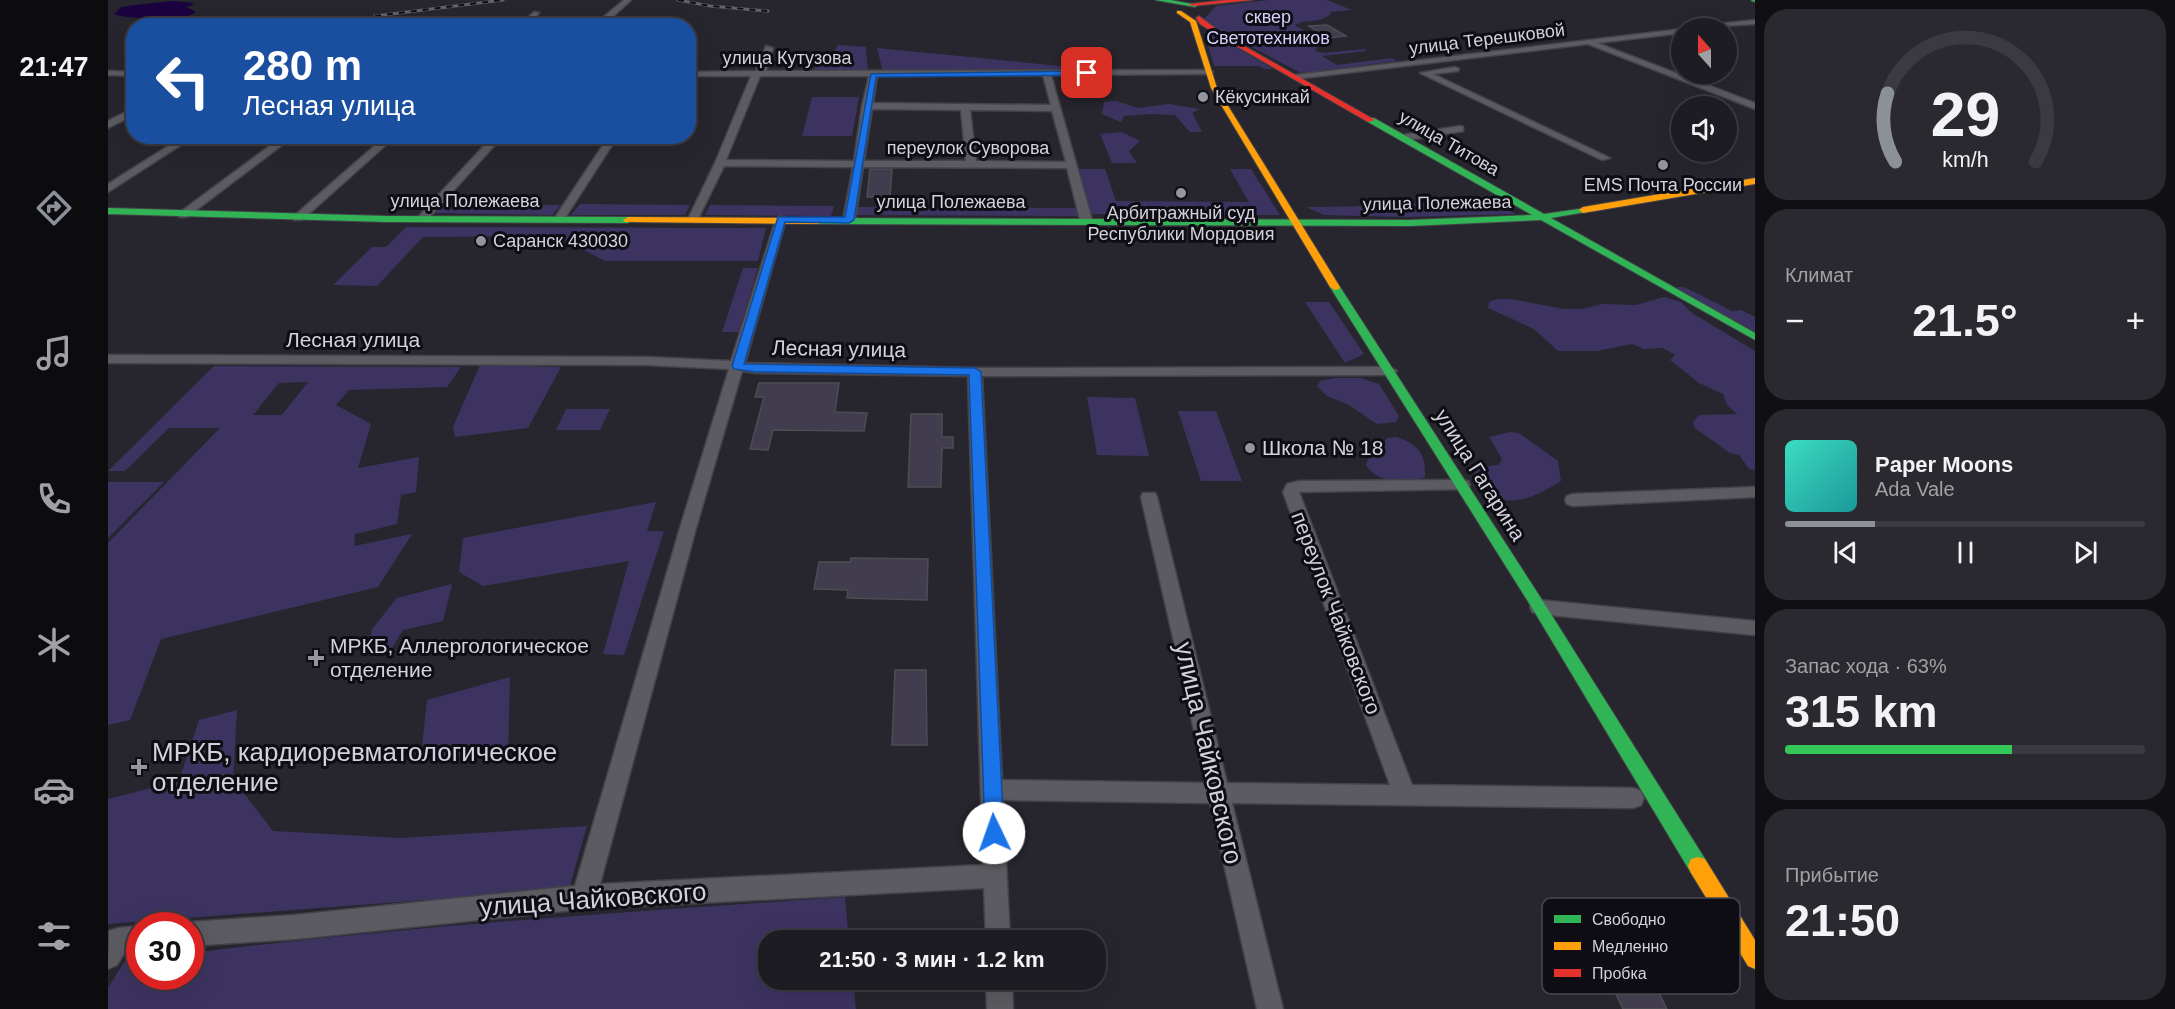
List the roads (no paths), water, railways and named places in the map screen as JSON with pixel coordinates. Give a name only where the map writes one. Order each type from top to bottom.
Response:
[{"type":"main road","points":[[1158,0],[1195,13],[1250,0]]},
{"type":"main road","name":"улица Титова","points":[[1195,13],[1204,31],[1219,34],[1751,332]]},
{"type":"main road","name":"улица Гагарина","points":[[1195,13],[1214,88],[1294,222],[1539,607],[1718,898]]},
{"type":"main road","name":"улица Полежаева","points":[[108,212],[298,218],[1420,223],[1543,217],[1755,181]]},
{"type":"main road","name":"улица Гагарина","points":[[1740,935],[1755,959]]},
{"type":"street","points":[[608,18],[628,0]]},
{"type":"street","points":[[531,18],[536,13]]},
{"type":"street","points":[[1737,23],[1755,21]]},
{"type":"street","name":"улица Терешковой","points":[[1295,77],[1671,32]]},
{"type":"street","points":[[1588,42],[1755,106]]},
{"type":"street","points":[[693,219],[720,163],[756,75],[762,71],[769,48]]},
{"type":"street","points":[[1493,53],[1514,62]]},
{"type":"street","points":[[1468,68],[1424,73],[1605,158]]},
{"type":"street","name":"улица Кутузова","points":[[696,74],[1209,72]]},
{"type":"street","points":[[110,74],[126,74]]},
{"type":"street","points":[[1047,74],[1086,220]]},
{"type":"street","points":[[849,220],[866,106],[873,75]]},
{"type":"street","points":[[866,106],[1056,108]]},
{"type":"street","points":[[965,108],[971,165]]},
{"type":"street","points":[[108,125],[126,115]]},
{"type":"street","points":[[1403,138],[1460,129]]},
{"type":"street","points":[[108,189],[178,144]]},
{"type":"street","points":[[183,215],[279,144]]},
{"type":"street","points":[[298,218],[383,144]]},
{"type":"street","points":[[422,219],[492,144]]},
{"type":"street","points":[[559,219],[609,144]]},
{"type":"street","name":"переулок Суворова","points":[[720,163],[1071,165]]},
{"type":"street","points":[[584,897],[688,528],[781,219]]},
{"type":"street","name":"Лесная улица","points":[[108,359],[635,361],[720,363],[756,369],[975,372],[1390,371]]},
{"type":"street","points":[[975,372],[998,930]]},
{"type":"street","name":"переулок Чайковского","points":[[1405,795],[1291,492],[1293,488],[1299,486],[1462,485]]},
{"type":"street","points":[[1573,500],[1755,492]]},
{"type":"street","name":"улица Чайковского","points":[[1149,497],[1270,1009]]},
{"type":"street","points":[[1539,607],[1755,628]]},
{"type":"street","points":[[992,790],[1633,798]]},
{"type":"street","name":"улица Чайковского","points":[[204,933],[296,927],[584,897],[996,876]]},
{"type":"street","points":[[999,990],[1000,1009]]},
{"type":"railway","points":[[375,16],[503,0]]},
{"type":"railway","points":[[678,0],[710,6],[768,11]]},
{"type":"place","name":"Кёкусинкай","points":[[1203,97]]},
{"type":"place","name":"EMS Почта России","points":[[1663,165]]},
{"type":"place","name":"Арбитражный суд Республики Мордовия","points":[[1181,193]]},
{"type":"place","name":"Саранск 430030","points":[[481,241]]},
{"type":"place","name":"Школа № 18","points":[[1250,448]]},
{"type":"place","name":"МРКБ, Аллергологическое отделение","points":[[316,658]]},
{"type":"place","name":"МРКБ, кардиоревматологическое отделение","points":[[139,767]]},
{"type":"park label","name":"сквер Светотехников","points":[[1268,27]]}]
